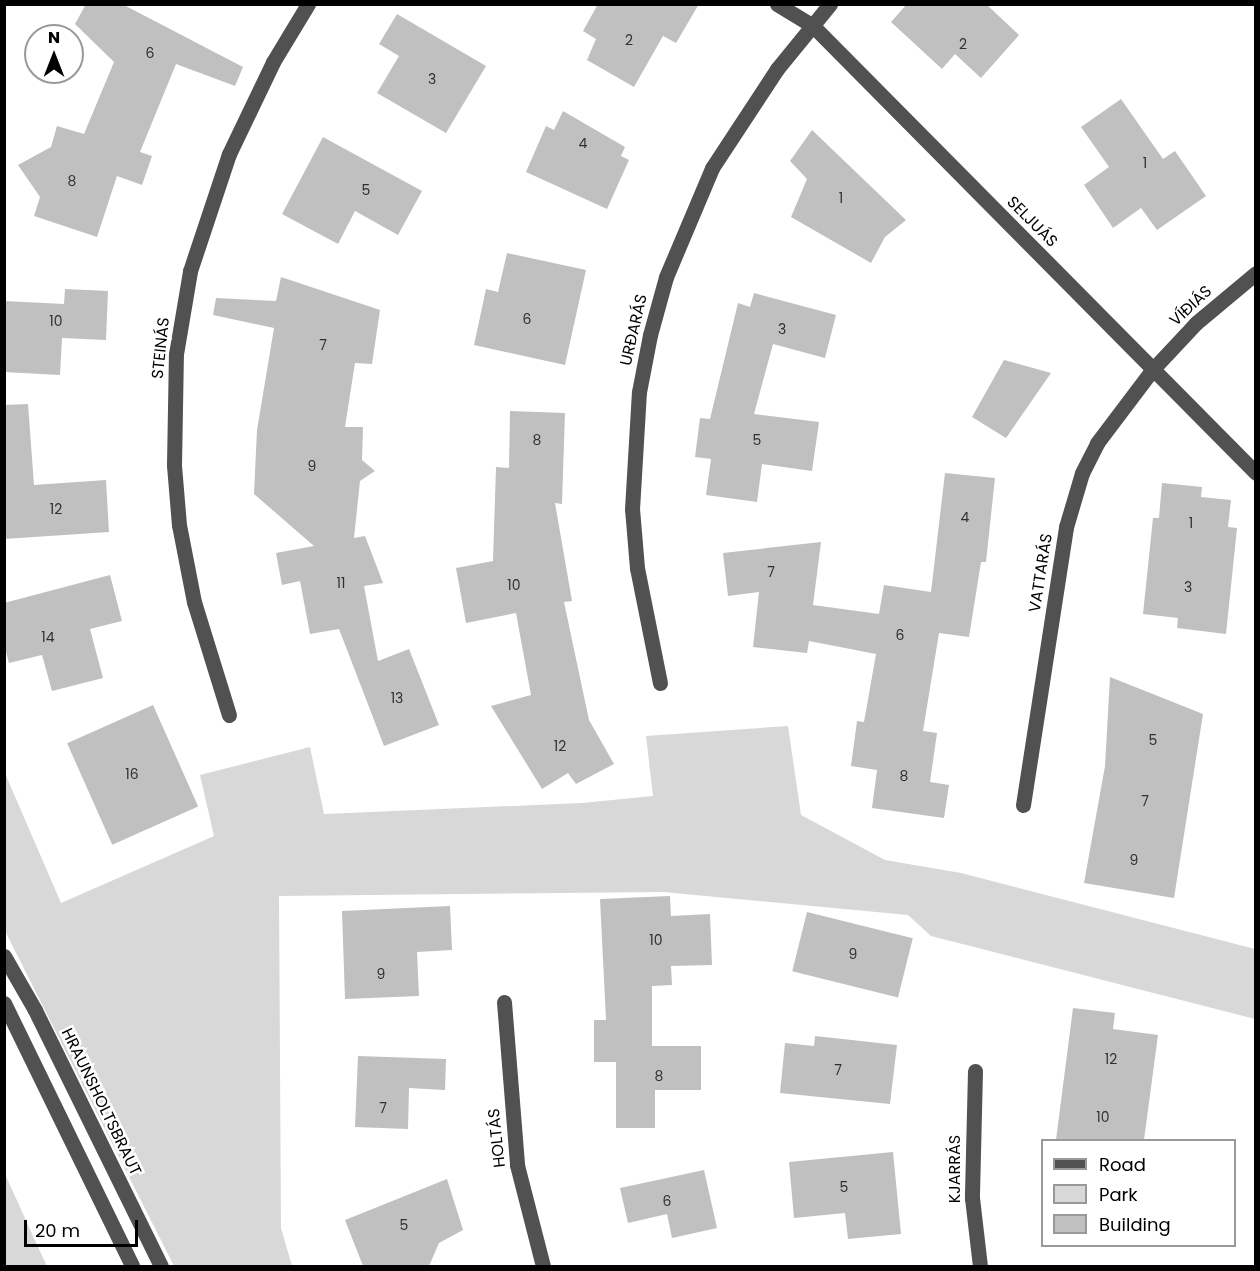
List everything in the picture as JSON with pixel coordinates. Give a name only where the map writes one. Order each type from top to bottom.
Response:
[{"type":"street","name":"STEINÁS","points":[[229,715],[194,602],[179,525],[174,465],[176,354],[190,271],[225,164],[273,62],[308,4]]},
{"type":"street","name":"SELJUÁS","points":[[777,4],[813,26],[1256,473]]},
{"type":"street","name":"URÐARÁS","points":[[660,682],[638,580],[632,509],[636,428],[650,334],[666,277],[712,168],[749,107],[830,4]]},
{"type":"street","name":"VÍÐIÁS","points":[[1153,369],[1196,323],[1256,273]]},
{"type":"street","name":"VATTARÁS","points":[[1023,805],[1072,499],[1097,443],[1153,369]]},
{"type":"street","name":"HRAUNSHOLTSBRAUT","points":[[4,956],[35,1010],[161,1266]]},
{"type":"street","points":[[4,1002],[132,1266]]},
{"type":"street","name":"HOLTÁS","points":[[504,1002],[518,1165],[543,1266]]},
{"type":"street","name":"KJARRÁS","points":[[975,1071],[972,1198],[980,1266]]},
{"type":"green space","points":[[788,726],[801,815],[885,860],[961,873],[1255,949],[1255,1019],[931,936],[908,915],[663,892],[279,896],[281,1228],[292,1266],[174,1266],[5,931],[4,771],[61,903],[214,836],[200,775],[310,747],[324,814],[582,803],[653,796],[646,736]]},
{"type":"green space","points":[[5,1174],[38,1247],[47,1266],[5,1266]]},
{"type":"building","points":[[86,4],[122,4],[243,67],[235,86],[176,64],[140,152],[152,156],[142,185],[117,176],[97,237],[34,216],[40,197],[18,165],[51,147],[57,126],[84,134],[114,62],[84,33],[84,24],[75,24]]},
{"type":"building","points":[[598,4],[699,4],[676,43],[663,36],[634,87],[587,60],[596,39],[583,31]]},
{"type":"building","points":[[907,4],[986,4],[1019,35],[981,78],[955,54],[942,69],[891,22]]},
{"type":"building","points":[[397,14],[486,66],[446,133],[377,93],[399,56],[379,44]]},
{"type":"building","points":[[1121,99],[1163,159],[1175,151],[1206,196],[1157,230],[1141,208],[1113,228],[1084,185],[1109,167],[1081,127]]},
{"type":"building","points":[[563,111],[625,147],[621,156],[629,160],[607,209],[526,172],[546,126],[554,130]]},
{"type":"building","points":[[812,130],[906,220],[885,237],[871,263],[791,217],[807,179],[790,161]]},
{"type":"building","points":[[323,137],[422,191],[398,235],[355,211],[338,244],[282,214]]},
{"type":"building","points":[[507,253],[586,270],[565,365],[474,345],[486,289],[498,292]]},
{"type":"building","points":[[281,277],[380,310],[372,364],[355,363],[345,427],[363,427],[362,460],[375,471],[360,481],[354,538],[365,536],[383,583],[364,586],[378,661],[409,649],[439,725],[384,746],[339,629],[310,634],[300,581],[282,585],[276,553],[314,546],[254,494],[257,430],[274,328],[213,315],[216,298],[276,301]]},
{"type":"building","points":[[65,289],[108,291],[106,340],[62,338],[60,375],[4,372],[4,301],[64,304]]},
{"type":"building","points":[[754,293],[836,315],[825,358],[773,344],[754,414],[819,422],[812,471],[762,464],[757,502],[706,495],[711,459],[695,457],[700,418],[710,419],[738,303],[750,307]]},
{"type":"building","points":[[1004,360],[1051,373],[1006,438],[972,417]]},
{"type":"building","points":[[28,404],[34,485],[106,480],[109,532],[4,539],[4,405]]},
{"type":"building","points":[[510,411],[565,413],[562,504],[555,503],[572,601],[564,602],[589,720],[614,764],[576,784],[568,773],[542,789],[491,706],[531,695],[516,613],[466,623],[456,568],[493,561],[496,467],[509,468]]},
{"type":"building","points":[[945,473],[995,478],[986,562],[981,562],[969,637],[939,633],[923,731],[937,733],[930,782],[949,785],[944,818],[872,808],[877,770],[851,766],[857,721],[864,722],[876,654],[809,641],[807,653],[753,647],[759,592],[728,596],[723,553],[821,542],[813,605],[879,614],[884,585],[931,592]]},
{"type":"building","points":[[1162,483],[1202,487],[1201,497],[1231,500],[1228,527],[1237,528],[1226,634],[1177,628],[1178,618],[1143,614],[1153,518],[1159,518]]},
{"type":"building","points":[[110,575],[122,621],[90,629],[103,678],[52,691],[42,655],[9,663],[4,645],[4,603]]},
{"type":"building","points":[[1110,677],[1203,714],[1174,898],[1084,883],[1105,766]]},
{"type":"building","points":[[153,705],[198,806],[112,845],[67,743]]},
{"type":"building","points":[[670,896],[671,916],[710,914],[712,965],[671,966],[672,985],[652,986],[652,1046],[701,1046],[701,1090],[655,1090],[655,1128],[616,1128],[616,1062],[594,1062],[594,1020],[606,1020],[600,899]]},
{"type":"building","points":[[450,906],[452,950],[417,952],[419,996],[345,999],[342,911]]},
{"type":"building","points":[[807,912],[913,938],[898,998],[792,971]]},
{"type":"building","points":[[1073,1008],[1115,1013],[1113,1029],[1158,1035],[1144,1139],[1056,1139]]},
{"type":"building","points":[[815,1036],[897,1045],[890,1104],[780,1093],[785,1043],[814,1046]]},
{"type":"building","points":[[358,1056],[446,1059],[445,1090],[409,1088],[408,1129],[355,1127]]},
{"type":"building","points":[[893,1152],[901,1234],[848,1239],[845,1213],[794,1218],[789,1162]]},
{"type":"building","points":[[704,1170],[717,1228],[672,1238],[667,1214],[628,1223],[620,1188]]},
{"type":"building","points":[[447,1179],[463,1230],[439,1243],[429,1266],[363,1266],[345,1220]]}]
